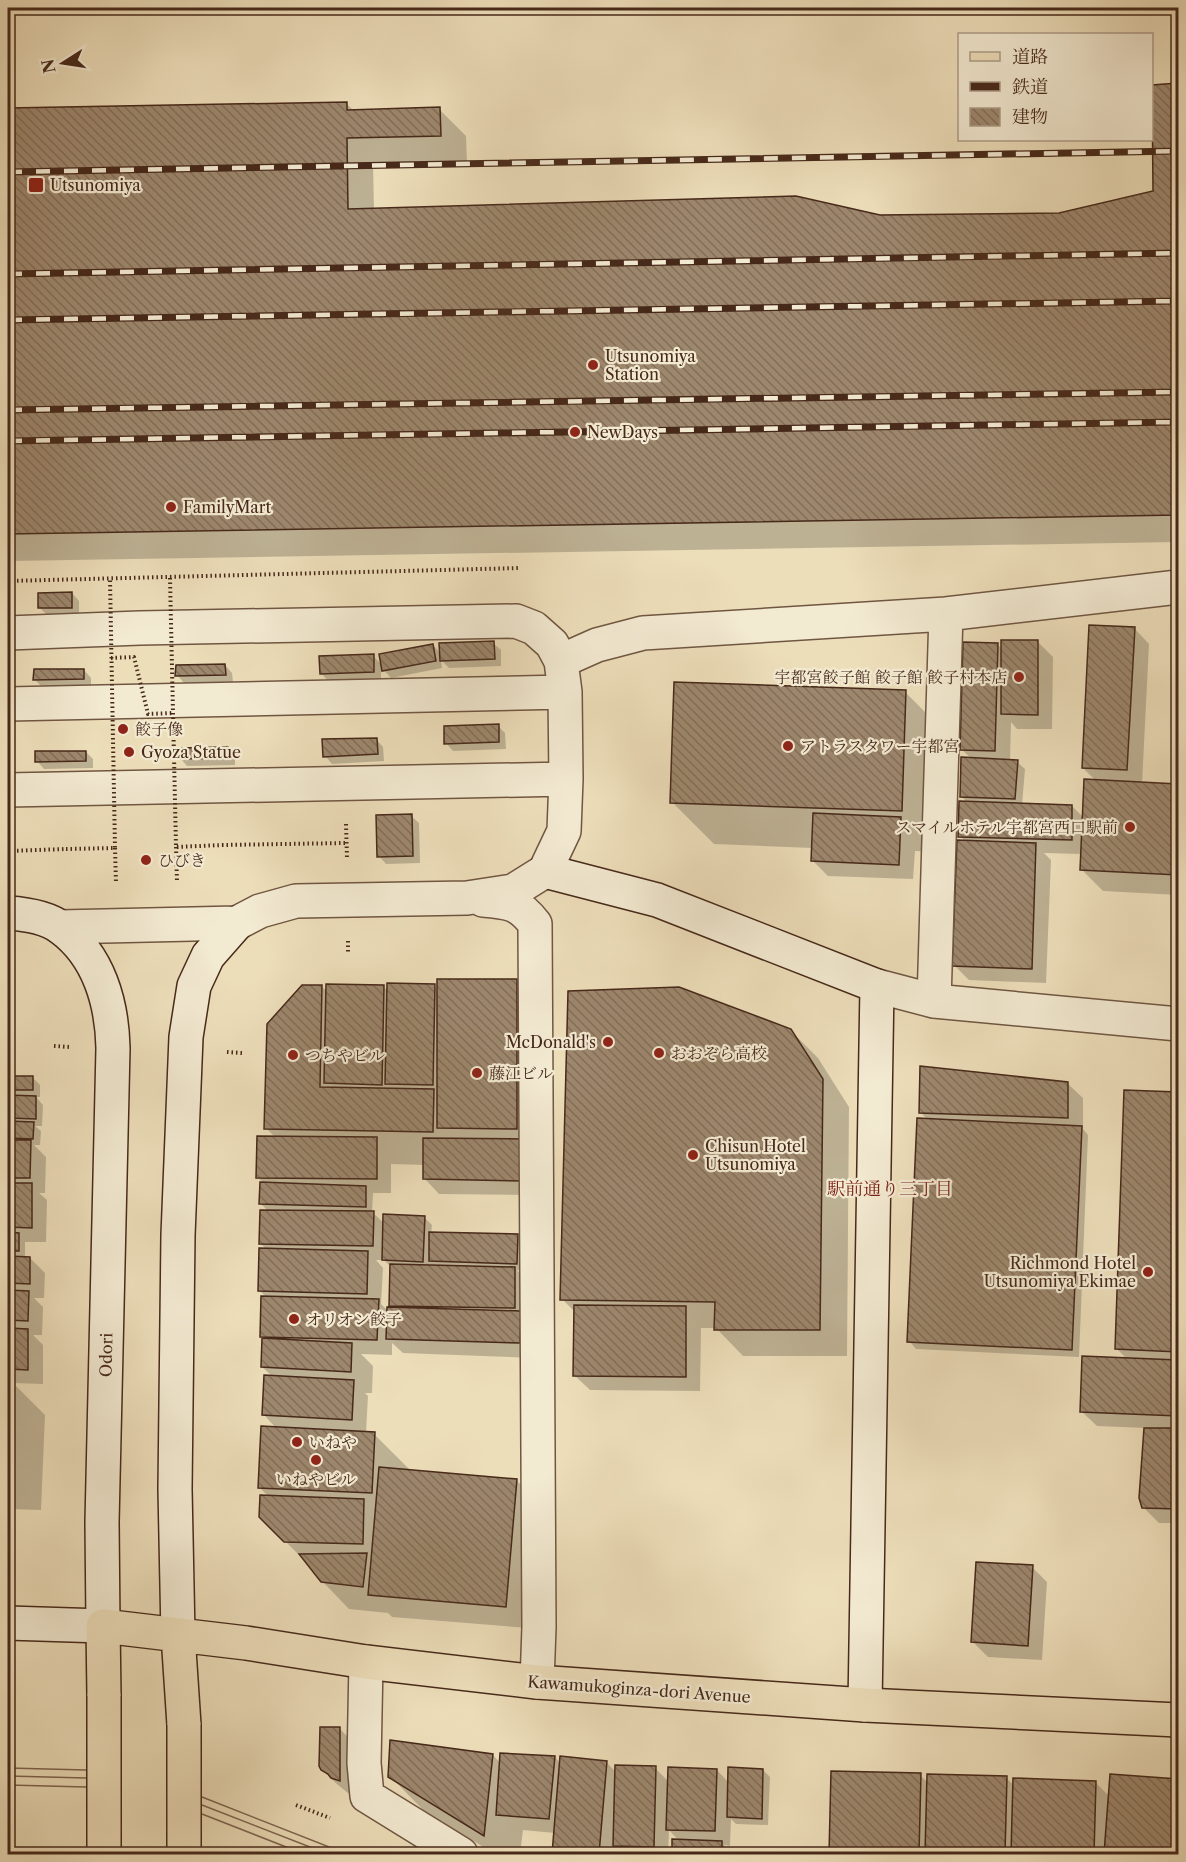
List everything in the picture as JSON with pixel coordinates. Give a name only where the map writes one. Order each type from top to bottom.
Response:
[{"type":"main road","name":"Kawamukoginza-dori Avenue","points":[[103,1626],[246,1643],[366,1662],[537,1682],[865,1705],[1179,1720]]},
{"type":"main road","name":"Odori","points":[[103,1626],[104,1854]]},
{"type":"main road","points":[[178,1635],[184,1725],[184,1854]]},
{"type":"street","points":[[8,704],[563,676],[597,645],[643,633],[946,614],[1179,586]]},
{"type":"street","points":[[934,1001],[946,614]]},
{"type":"street","points":[[8,633],[162,627],[516,621],[534,628],[552,644],[563,676],[566,779],[564,831],[546,872],[513,891],[467,898]]},
{"type":"street","points":[[8,790],[566,779]]},
{"type":"street","points":[[546,872],[657,900],[877,986],[934,1001],[1179,1024]]},
{"type":"street","points":[[60,927],[237,922],[260,911],[296,901],[467,898],[507,902],[524,910],[535,924],[539,1627],[537,1682]]},
{"type":"street","name":"Odori","points":[[8,913],[39,918],[60,927],[77,945],[96,968],[108,998],[112,1025],[102,1510],[103,1626]]},
{"type":"street","points":[[178,1635],[175,1490],[177,1258],[186,1037],[194,986],[208,956],[237,922]]},
{"type":"street","points":[[865,1705],[877,986]]},
{"type":"street","points":[[8,1623],[103,1626]]},
{"type":"street","points":[[366,1662],[364,1763],[368,1796],[461,1854]]},
{"type":"path","points":[[8,581],[520,568]]},
{"type":"path","points":[[170,578],[176,847],[346,843]]},
{"type":"path","points":[[8,851],[115,848],[110,579]]},
{"type":"path","points":[[111,658],[134,657],[148,714],[173,713]]},
{"type":"path","points":[[334,823],[346,823],[348,952]]},
{"type":"path","points":[[167,827],[179,826]]},
{"type":"path","points":[[109,828],[120,828]]},
{"type":"pier","points":[[8,1759],[113,1762],[162,1772],[296,1824],[296,1854],[8,1854]]},
{"type":"building","name":"Utsunomiya Station","points":[[1178,83],[1178,515],[8,534],[8,108],[347,102],[347,110],[440,107],[441,136],[347,138],[348,209],[796,196],[880,215],[1059,213],[1153,191],[1153,85]]},
{"type":"building","points":[[72,592],[72,608],[38,608],[38,593]]},
{"type":"building","points":[[1089,625],[1135,627],[1127,770],[1082,768]]},
{"type":"building","name":"宇都宮餃子館 餃子館 餃子村本店","points":[[1001,640],[1038,640],[1038,715],[1001,714]]},
{"type":"building","points":[[494,641],[495,659],[440,661],[439,643]]},
{"type":"building","points":[[963,642],[998,643],[995,751],[960,750]]},
{"type":"building","points":[[433,644],[436,661],[382,671],[379,654]]},
{"type":"building","points":[[374,654],[374,672],[320,674],[319,656]]},
{"type":"building","points":[[225,664],[226,675],[175,676],[176,665]]},
{"type":"building","points":[[34,669],[84,669],[84,679],[33,680]]},
{"type":"building","name":"アトラスタワー宇都宮","points":[[674,682],[906,690],[902,811],[670,803]]},
{"type":"building","points":[[499,724],[499,742],[444,744],[444,726]]},
{"type":"building","points":[[377,738],[378,754],[323,757],[322,739]]},
{"type":"building","points":[[228,747],[228,758],[178,759],[178,748]]},
{"type":"building","points":[[35,751],[86,751],[86,761],[35,762]]},
{"type":"building","points":[[961,757],[1018,760],[1015,799],[960,797]]},
{"type":"building","name":"スマイルホテル宇都宮西口駅前","points":[[1084,779],[1178,784],[1178,875],[1080,870]]},
{"type":"building","points":[[959,801],[1072,805],[1072,840],[958,837]]},
{"type":"building","points":[[813,813],[901,817],[899,865],[811,861]]},
{"type":"building","points":[[412,814],[413,856],[377,857],[376,815]]},
{"type":"building","points":[[957,840],[1036,843],[1032,969],[952,966]]},
{"type":"building","name":"藤江ビル","points":[[437,979],[517,979],[517,1129],[437,1128]]},
{"type":"building","points":[[387,983],[435,984],[433,1085],[385,1084]]},
{"type":"building","points":[[326,984],[384,985],[382,1085],[324,1083]]},
{"type":"building","name":"つちやビル","points":[[302,985],[322,985],[320,1087],[434,1089],[433,1132],[264,1129],[267,1024]]},
{"type":"building","name":"Chisun Hotel Utsunomiya","points":[[679,987],[791,1029],[823,1079],[820,1330],[714,1330],[715,1302],[560,1300],[568,991]]},
{"type":"building","points":[[920,1066],[1068,1082],[1068,1118],[919,1113]]},
{"type":"building","points":[[8,1076],[33,1076],[33,1090],[8,1090]]},
{"type":"building","name":"Richmond Hotel Utsunomiya Ekimae","points":[[1124,1090],[1178,1092],[1178,1352],[1115,1349]]},
{"type":"building","points":[[8,1095],[36,1096],[36,1119],[8,1118]]},
{"type":"building","points":[[917,1118],[1082,1126],[1072,1350],[907,1342]]},
{"type":"building","points":[[8,1121],[34,1122],[33,1139],[8,1138]]},
{"type":"building","points":[[257,1136],[377,1137],[377,1179],[256,1178]]},
{"type":"building","points":[[423,1138],[523,1139],[522,1181],[423,1179]]},
{"type":"building","points":[[8,1140],[31,1140],[30,1178],[8,1178]]},
{"type":"building","points":[[260,1182],[366,1186],[366,1207],[259,1204]]},
{"type":"building","points":[[8,1183],[32,1183],[32,1228],[8,1227]]},
{"type":"building","points":[[260,1210],[374,1211],[373,1246],[259,1244]]},
{"type":"building","points":[[383,1214],[425,1216],[423,1262],[382,1260]]},
{"type":"building","points":[[8,1232],[19,1233],[19,1251],[8,1251]]},
{"type":"building","points":[[429,1232],[518,1234],[517,1264],[429,1261]]},
{"type":"building","points":[[259,1248],[368,1251],[367,1294],[258,1291]]},
{"type":"building","points":[[8,1256],[30,1257],[30,1284],[8,1283]]},
{"type":"building","points":[[390,1264],[515,1267],[515,1308],[389,1306]]},
{"type":"building","points":[[8,1290],[29,1291],[28,1321],[8,1320]]},
{"type":"building","points":[[261,1296],[379,1299],[377,1340],[260,1337]]},
{"type":"building","points":[[574,1305],[686,1306],[686,1377],[573,1376]]},
{"type":"building","points":[[387,1307],[521,1311],[520,1343],[386,1339]]},
{"type":"building","points":[[8,1328],[28,1329],[28,1370],[8,1369]]},
{"type":"building","points":[[262,1338],[352,1343],[351,1372],[261,1367]]},
{"type":"building","points":[[1082,1356],[1178,1360],[1178,1416],[1080,1412]]},
{"type":"building","points":[[264,1375],[354,1380],[352,1420],[262,1415]]},
{"type":"building","points":[[8,1379],[11,1379],[8,1470]]},
{"type":"building","name":"いねやビル","points":[[261,1426],[375,1432],[372,1493],[258,1488]]},
{"type":"building","points":[[1144,1428],[1178,1428],[1178,1509],[1142,1508],[1139,1498]]},
{"type":"building","points":[[379,1467],[517,1479],[506,1607],[368,1595]]},
{"type":"building","points":[[260,1495],[364,1499],[363,1544],[284,1542],[259,1517]]},
{"type":"building","points":[[367,1553],[363,1587],[321,1582],[299,1554]]},
{"type":"building","points":[[976,1562],[1033,1565],[1028,1646],[971,1642]]},
{"type":"building","points":[[320,1727],[340,1727],[340,1781],[331,1778],[319,1766]]},
{"type":"building","points":[[390,1740],[493,1754],[484,1836],[388,1777]]},
{"type":"building","points":[[500,1753],[555,1756],[549,1819],[496,1815]]},
{"type":"building","points":[[560,1756],[607,1761],[599,1854],[552,1854]]},
{"type":"building","points":[[615,1765],[656,1766],[654,1847],[613,1846]]},
{"type":"building","points":[[668,1767],[717,1769],[715,1831],[666,1830]]},
{"type":"building","points":[[728,1767],[763,1769],[762,1819],[727,1817]]},
{"type":"building","points":[[831,1771],[921,1773],[919,1854],[829,1854]]},
{"type":"building","points":[[927,1774],[1007,1776],[1005,1854],[925,1854]]},
{"type":"building","points":[[1110,1774],[1178,1779],[1178,1854],[1104,1854]]},
{"type":"building","points":[[1013,1778],[1096,1781],[1094,1854],[1011,1854]]},
{"type":"building","points":[[672,1839],[722,1841],[722,1854],[672,1854]]},
{"type":"railway","points":[[8,172],[1178,151]]},
{"type":"railway","points":[[8,274],[1178,253]]},
{"type":"railway","points":[[8,320],[1178,301]]},
{"type":"railway","points":[[8,410],[1178,392]]},
{"type":"railway","points":[[8,441],[1178,422]]},
{"type":"place","name":"Utsunomiya","points":[[36,185]]},
{"type":"place","name":"Utsunomiya Station","points":[[593,365]]},
{"type":"place","name":"NewDays","points":[[575,432]]},
{"type":"place","name":"FamilyMart","points":[[171,507]]},
{"type":"place","name":"宇都宮餃子館 餃子館 餃子村本店","points":[[1019,677]]},
{"type":"place","name":"餃子像","points":[[123,729]]},
{"type":"place","name":"アトラスタワー宇都宮","points":[[788,746]]},
{"type":"place","name":"Gyoza Statue","points":[[129,752]]},
{"type":"place","name":"スマイルホテル宇都宮西口駅前","points":[[1130,827]]},
{"type":"place","name":"ひびき","points":[[146,860]]},
{"type":"place","name":"McDonald's","points":[[608,1042]]},
{"type":"place","name":"おおぞら高校","points":[[659,1053]]},
{"type":"place","name":"つちやビル","points":[[293,1055]]},
{"type":"place","name":"藤江ビル","points":[[477,1073]]},
{"type":"place","name":"Chisun Hotel Utsunomiya","points":[[693,1155]]},
{"type":"place","name":"Richmond Hotel Utsunomiya Ekimae","points":[[1148,1272]]},
{"type":"place","name":"オリオン餃子","points":[[294,1319]]},
{"type":"place","name":"いねや","points":[[297,1442]]},
{"type":"place","name":"いねやビル","points":[[316,1460]]},
{"type":"district","name":"駅前通り三丁目","points":[[890,1189]]}]
